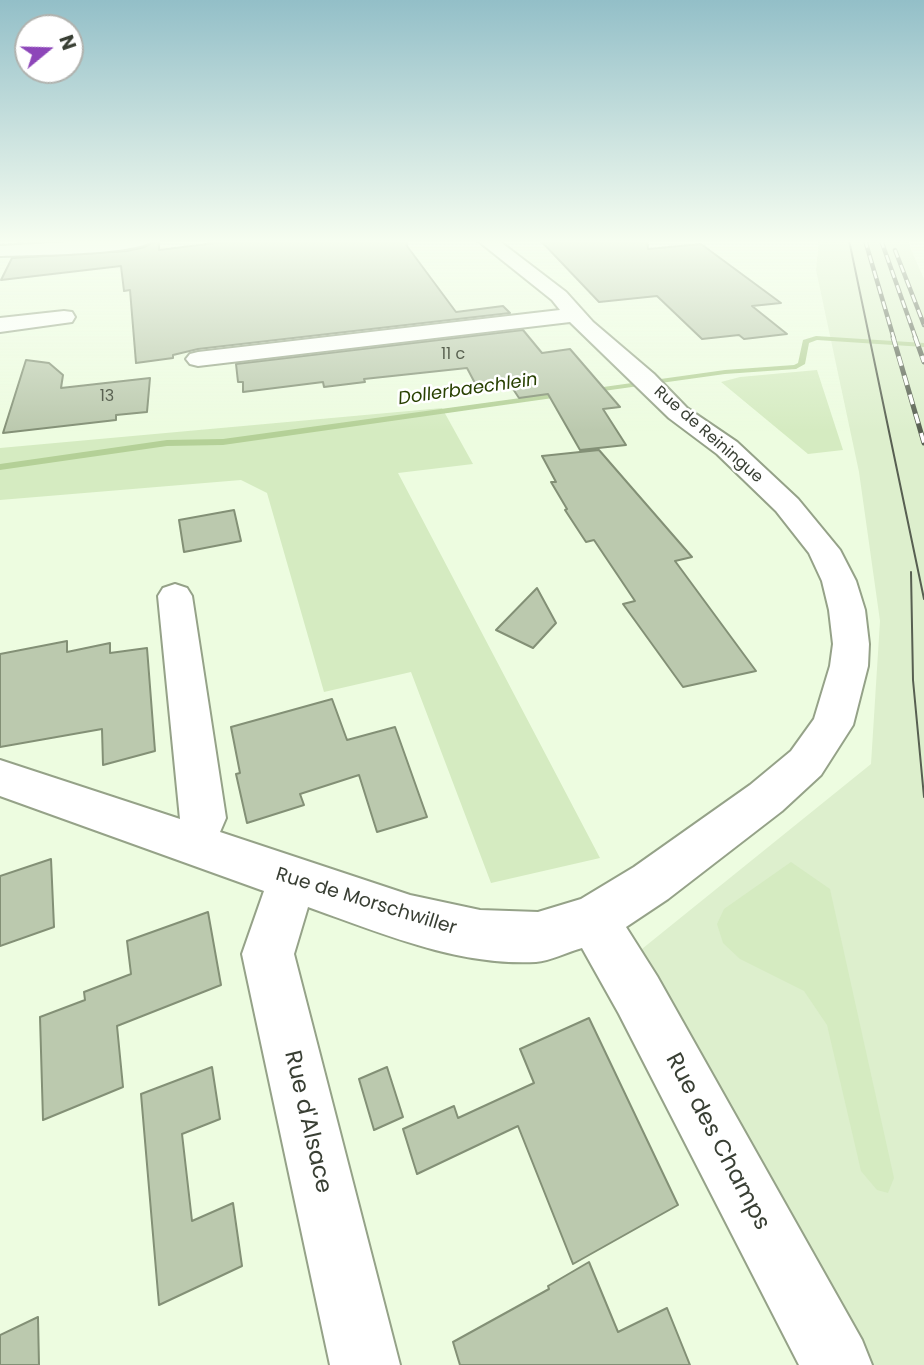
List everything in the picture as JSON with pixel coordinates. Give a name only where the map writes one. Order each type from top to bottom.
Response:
[{"type":"street","name":"Rue de Reiningue","points":[[564,304],[689,422],[727,448],[801,520],[824,550],[843,594]]},
{"type":"street","points":[[0,325],[64,317]]},
{"type":"street","points":[[285,358],[579,319]]},
{"type":"street","points":[[198,359],[579,319]]},
{"type":"street","name":"Rue de Morschwiller","points":[[0,778],[410,919],[480,935],[538,937],[593,920],[652,883],[766,798],[806,763],[821,746],[833,725],[849,666],[850,634],[843,594]]},
{"type":"street","points":[[174,596],[204,818],[191,845]]},
{"type":"street","name":"Rue d'Alsace","points":[[292,880],[268,954],[365,1365]]},
{"type":"street","name":"Rue des Champs","points":[[593,920],[638,995],[837,1365]]},
{"type":"shaded area","points":[[823,304],[924,304],[924,1365],[850,1365],[632,957],[871,764],[880,621],[859,472]]},
{"type":"shaded area","points":[[817,370],[843,450],[808,454],[721,382],[740,377]]},
{"type":"shaded area","points":[[442,408],[473,464],[398,473],[600,858],[491,883],[411,672],[324,692],[267,493],[241,480],[0,500],[0,448]]},
{"type":"shaded area","points":[[791,862],[830,889],[894,1178],[888,1193],[877,1190],[861,1171],[827,1025],[804,991],[740,959],[723,943],[717,924],[724,909]]},
{"type":"building","points":[[131,304],[450,304],[456,312],[503,306],[510,313],[198,349],[173,355],[173,358],[136,363]]},
{"type":"building","points":[[665,304],[774,304],[752,306],[787,334],[744,339],[739,335],[702,339]]},
{"type":"building","points":[[523,330],[542,353],[570,349],[620,407],[603,409],[626,445],[580,450],[548,394],[519,398],[509,383],[477,387],[467,368],[364,379],[365,382],[324,387],[323,382],[243,392],[243,382],[238,382],[236,364]]},
{"type":"building","points":[[26,360],[49,363],[63,375],[61,388],[150,378],[147,412],[116,415],[116,420],[3,433]]},
{"type":"building","points":[[599,450],[692,557],[675,561],[756,671],[683,687],[623,604],[635,601],[594,540],[586,542],[565,510],[567,509],[551,482],[556,482],[542,456]]},
{"type":"building","points":[[234,510],[241,541],[184,552],[179,520]]},
{"type":"building","points":[[537,588],[556,623],[533,648],[496,630]]},
{"type":"building","points":[[67,641],[67,652],[110,643],[110,653],[147,648],[155,751],[103,765],[102,729],[0,747],[0,654]]},
{"type":"building","points":[[332,699],[347,740],[395,727],[427,817],[377,832],[359,775],[300,794],[304,805],[247,823],[236,774],[240,773],[231,727]]},
{"type":"building","points":[[51,859],[54,927],[0,946],[0,876]]},
{"type":"building","points":[[208,912],[221,985],[117,1026],[123,1087],[43,1120],[40,1017],[85,1000],[84,992],[131,974],[127,941]]},
{"type":"building","points":[[589,1018],[678,1205],[573,1264],[518,1126],[417,1174],[403,1129],[454,1106],[458,1118],[534,1083],[520,1049]]},
{"type":"building","points":[[212,1067],[220,1119],[182,1134],[192,1221],[233,1203],[242,1266],[159,1305],[141,1094]]},
{"type":"building","points":[[387,1067],[403,1117],[374,1130],[359,1079]]},
{"type":"building","points":[[589,1262],[618,1332],[667,1308],[690,1365],[460,1365],[453,1342],[549,1289],[548,1286]]},
{"type":"building","points":[[38,1317],[39,1365],[0,1365],[0,1335]]},
{"type":"waterway","name":"Dollerbaechlein","points":[[589,391],[725,372],[796,367],[801,364],[806,342],[816,338],[924,345]]},
{"type":"waterway","name":"Dollerbaechlein","points":[[0,467],[167,443],[223,442],[564,394]]},
{"type":"tram line","points":[[862,304],[924,599]]},
{"type":"tram line","points":[[911,572],[913,680],[924,797]]},
{"type":"railway","points":[[884,304],[894,339]]},
{"type":"railway","points":[[904,304],[916,339]]},
{"type":"railway","points":[[916,304],[924,325]]},
{"type":"railway","points":[[893,337],[924,443]]},
{"type":"railway","points":[[915,337],[924,362]]}]
